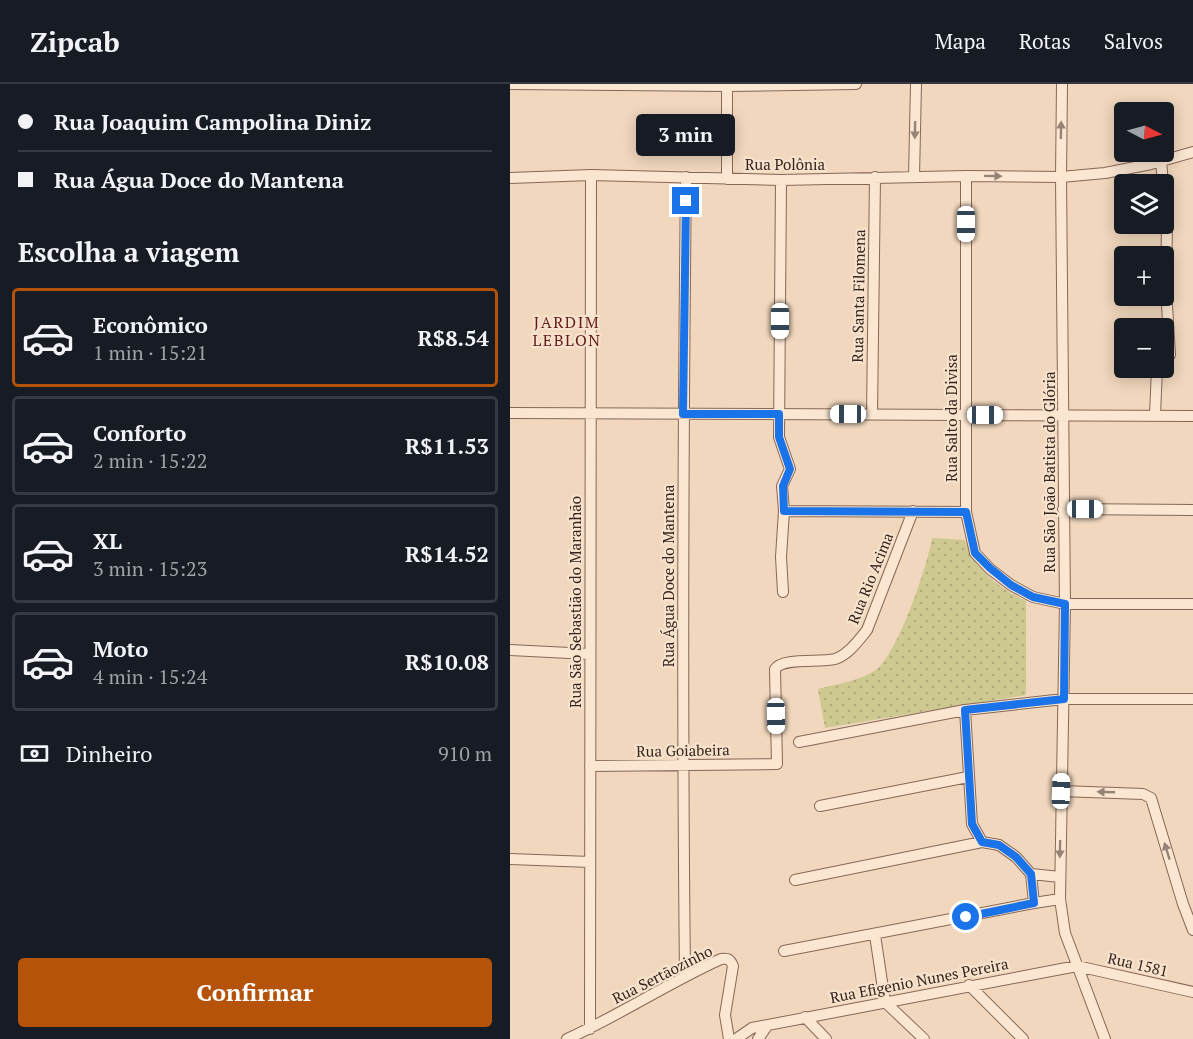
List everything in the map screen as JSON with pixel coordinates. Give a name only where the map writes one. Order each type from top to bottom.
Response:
[{"type":"street","points":[[510,84],[856,84]]},
{"type":"street","points":[[914,177],[916,84]]},
{"type":"street","name":"Rua São João Batista do Glória","points":[[1062,84],[1060,177],[1065,604],[1060,899],[1065,933],[1105,1039]]},
{"type":"street","points":[[726,85],[727,179]]},
{"type":"street","name":"Rua Polônia","points":[[1174,157],[1193,152]]},
{"type":"street","name":"Rua Polônia","points":[[510,178],[591,175],[781,180],[966,176],[1060,177],[1105,173],[1156,162]]},
{"type":"street","name":"Rua São Sebastião do Maranhão","points":[[590,1029],[591,175]]},
{"type":"street","name":"Rua Salto da Divisa","points":[[966,176],[966,512],[975,553],[1011,585],[1033,597],[1065,604],[1193,604]]},
{"type":"street","name":"Rua Água Doce do Mantena","points":[[685,975],[682,765],[686,177]]},
{"type":"street","name":"Rua Santa Filomena","points":[[872,415],[875,177]]},
{"type":"street","points":[[781,180],[779,437],[790,469],[783,486],[781,557],[783,592]]},
{"type":"street","points":[[1167,234],[1168,318]]},
{"type":"street","points":[[1155,415],[1157,378]]},
{"type":"street","points":[[510,413],[1193,416]]},
{"type":"street","points":[[1063,509],[1193,510]]},
{"type":"street","points":[[784,511],[966,512]]},
{"type":"street","name":"Rua Rio Acima","points":[[777,764],[775,669],[778,665],[837,659],[857,643],[867,630],[913,511]]},
{"type":"street","points":[[510,650],[590,654]]},
{"type":"street","points":[[799,742],[965,710],[1064,699],[1193,699]]},
{"type":"street","points":[[965,710],[972,824],[982,842]]},
{"type":"street","name":"Rua Goiabeira","points":[[590,766],[777,764]]},
{"type":"street","points":[[820,806],[968,777]]},
{"type":"street","points":[[1061,791],[1143,794],[1151,798],[1188,903],[1193,930]]},
{"type":"street","points":[[795,880],[982,842],[999,845],[1016,857],[1031,874],[1034,903]]},
{"type":"street","points":[[510,859],[590,862]]},
{"type":"street","points":[[1031,874],[1060,877]]},
{"type":"street","points":[[784,951],[1060,899]]},
{"type":"street","points":[[875,935],[885,1002],[924,1039]]},
{"type":"street","name":"Rua Sertãozinho","points":[[567,1039],[590,1029],[685,975],[721,959],[731,961],[733,966],[725,1015],[729,1039]]},
{"type":"street","name":"Rua Efigenio Nunes Pereira","points":[[736,1039],[752,1028],[1077,966]]},
{"type":"street","name":"Rua 1581","points":[[1077,966],[1193,992]]},
{"type":"street","points":[[969,985],[1023,1039]]},
{"type":"street","points":[[805,1017],[826,1039]]},
{"type":"street","points":[[758,1039],[767,1026]]},
{"type":"shaded area","points":[[932,538],[965,540],[969,551],[981,569],[1006,590],[1026,601],[1026,695],[825,728],[818,689],[862,677],[876,670],[884,661],[902,629],[925,568]]},
{"type":"district","name":"JARDIM LEBLON","points":[[567,331]]},
{"type":"route","points":[[686,201],[683,414],[779,414],[779,437],[790,469],[783,486],[784,511],[966,512],[975,553],[990,568],[1011,585],[1033,597],[1065,604],[1064,699],[965,710],[972,824],[982,842],[999,845],[1016,857],[1031,874],[1034,888],[1034,903],[966,917]]}]
